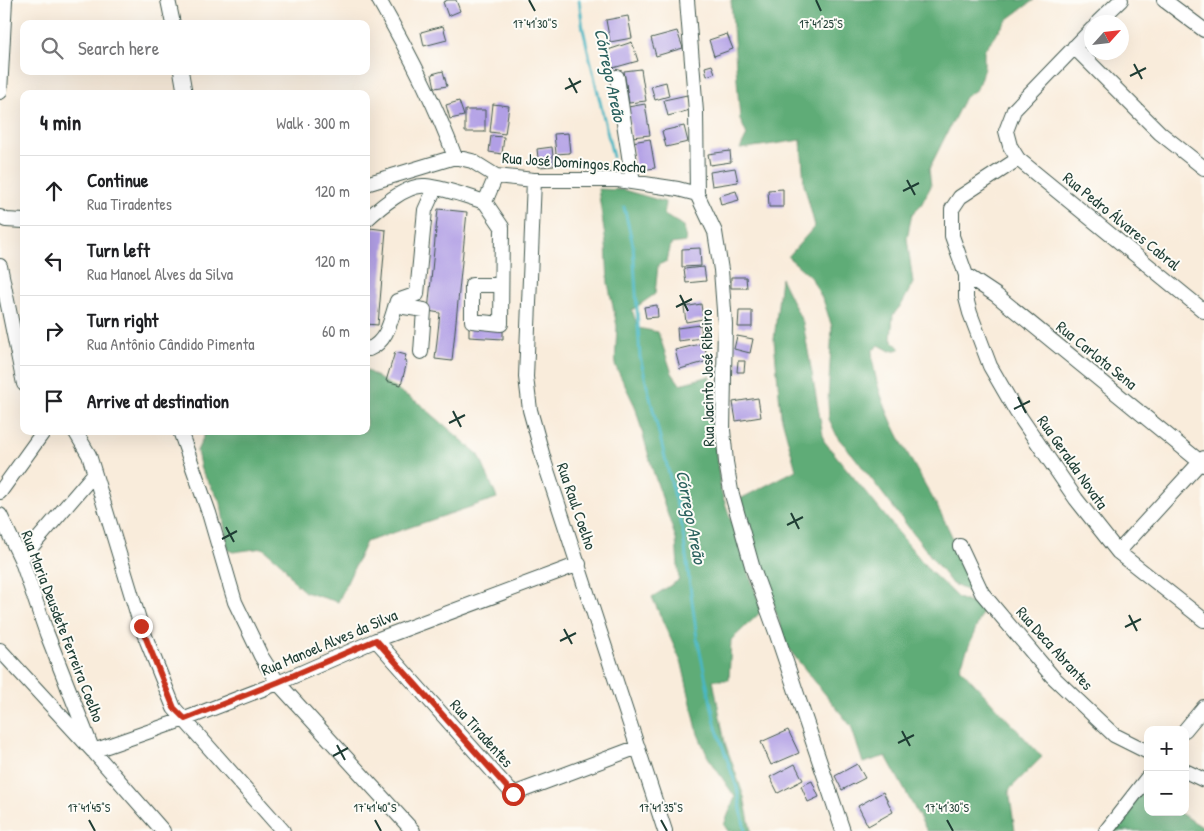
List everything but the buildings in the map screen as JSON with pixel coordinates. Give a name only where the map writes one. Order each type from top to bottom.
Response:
[{"type":"street","points":[[0,92],[5,0]]},
{"type":"street","points":[[168,0],[172,20]]},
{"type":"street","points":[[370,183],[455,157],[445,128],[415,64],[379,0]]},
{"type":"street","name":"Rua Jacinto José Ribeiro","points":[[687,0],[696,112],[697,194],[715,232],[722,270],[725,324],[723,430],[731,491],[753,569],[843,831]]},
{"type":"street","points":[[1105,15],[1120,0]]},
{"type":"street","points":[[1164,0],[1204,30]]},
{"type":"street","points":[[1018,159],[1007,139],[1006,131],[1010,117],[1014,110],[1084,37]]},
{"type":"street","points":[[1074,46],[1160,133],[1204,168]]},
{"type":"street","points":[[182,75],[184,90]]},
{"type":"street","points":[[617,77],[633,182]]},
{"type":"street","name":"Rua José Domingos Rocha","points":[[455,157],[472,162],[496,176],[534,180],[618,180],[678,189],[697,194]]},
{"type":"street","name":"Rua Geralda Novata","points":[[1018,159],[960,197],[952,209],[952,236],[966,275],[966,298],[990,366],[1016,411],[1076,499],[1118,552],[1204,620]]},
{"type":"street","name":"Rua Pedro Álvares Cabral","points":[[1018,159],[1204,310]]},
{"type":"street","points":[[485,202],[496,176]]},
{"type":"street","name":"Rua Raul Coelho","points":[[534,180],[526,377],[534,430],[665,831]]},
{"type":"street","points":[[370,216],[407,190],[423,186],[485,202],[502,227],[500,285]]},
{"type":"street","points":[[397,301],[417,294],[425,210],[435,188]]},
{"type":"street","points":[[0,217],[6,220],[20,221]]},
{"type":"street","points":[[0,266],[20,364]]},
{"type":"street","name":"Rua Carlota Sena","points":[[966,275],[996,295],[1203,462]]},
{"type":"street","points":[[370,349],[378,345],[385,334],[397,301]]},
{"type":"street","points":[[397,301],[404,307],[424,310],[421,352]]},
{"type":"street","points":[[77,435],[89,455],[141,626],[174,708],[284,831]]},
{"type":"street","points":[[181,435],[209,514],[235,602],[261,656],[278,682],[413,831]]},
{"type":"street","points":[[0,492],[34,437]]},
{"type":"street","points":[[1118,552],[1203,462]]},
{"type":"street","points":[[21,559],[94,474]]},
{"type":"street","name":"Rua Maria Deusdete Ferreira Coelho","points":[[0,514],[21,559],[47,634],[93,751]]},
{"type":"street","name":"Rua Deca Abrantes","points":[[960,546],[982,593],[1052,676],[1114,735],[1144,750]]},
{"type":"street","name":"Rua Manoel Alves da Silva","points":[[93,751],[185,719],[376,640],[579,564]]},
{"type":"street","name":"Rua Tiradentes","points":[[376,640],[513,794],[638,747]]},
{"type":"street","points":[[0,650],[93,751],[163,831]]},
{"type":"street","points":[[1188,726],[1204,707]]},
{"type":"street","points":[[1189,773],[1204,780]]},
{"type":"street","points":[[1106,831],[1144,782]]},
{"type":"green space","points":[[731,0],[1034,0],[1008,19],[984,50],[984,68],[977,89],[965,97],[929,169],[931,186],[921,205],[912,214],[907,238],[913,283],[902,304],[893,315],[891,339],[900,349],[890,351],[879,345],[872,351],[874,371],[887,412],[956,545],[972,581],[968,591],[952,584],[838,438],[829,419],[828,401],[832,327],[824,302],[811,277],[788,257],[815,226],[804,184],[801,140],[740,149],[747,135],[740,119]]},
{"type":"green space","points":[[598,189],[624,190],[665,202],[664,215],[684,226],[686,242],[671,244],[667,261],[658,265],[655,294],[632,310],[638,328],[658,332],[672,373],[680,384],[710,376],[709,401],[721,491],[762,611],[731,640],[729,680],[713,680],[725,743],[744,797],[751,831],[728,831],[724,825],[735,797],[708,757],[698,734],[682,664],[652,597],[679,580],[676,539],[653,471],[635,406],[615,365],[617,326],[608,283],[606,244]]},
{"type":"green space","points":[[781,278],[803,323],[824,441],[929,570],[958,598],[984,608],[960,668],[1042,757],[1009,790],[1015,831],[927,831],[886,756],[863,763],[851,726],[787,647],[740,499],[796,470],[781,415],[774,340]]},
{"type":"green space","points":[[370,373],[420,404],[479,455],[497,498],[366,542],[338,602],[305,592],[295,583],[283,565],[263,548],[233,552],[228,550],[221,503],[201,470],[197,451],[204,435],[370,435]]},
{"type":"green space","points":[[1141,790],[1144,792],[1144,816],[1184,816],[1204,828],[1204,831],[1112,831]]},
{"type":"waterway","name":"Córrego Areão","points":[[579,0],[583,29],[613,157]]},
{"type":"waterway","name":"Córrego Areão","points":[[624,207],[633,245],[640,357],[682,526],[697,638],[716,727],[737,788],[745,831]]},
{"type":"route","points":[[141,626],[174,708],[185,719],[376,640],[513,794]]}]
